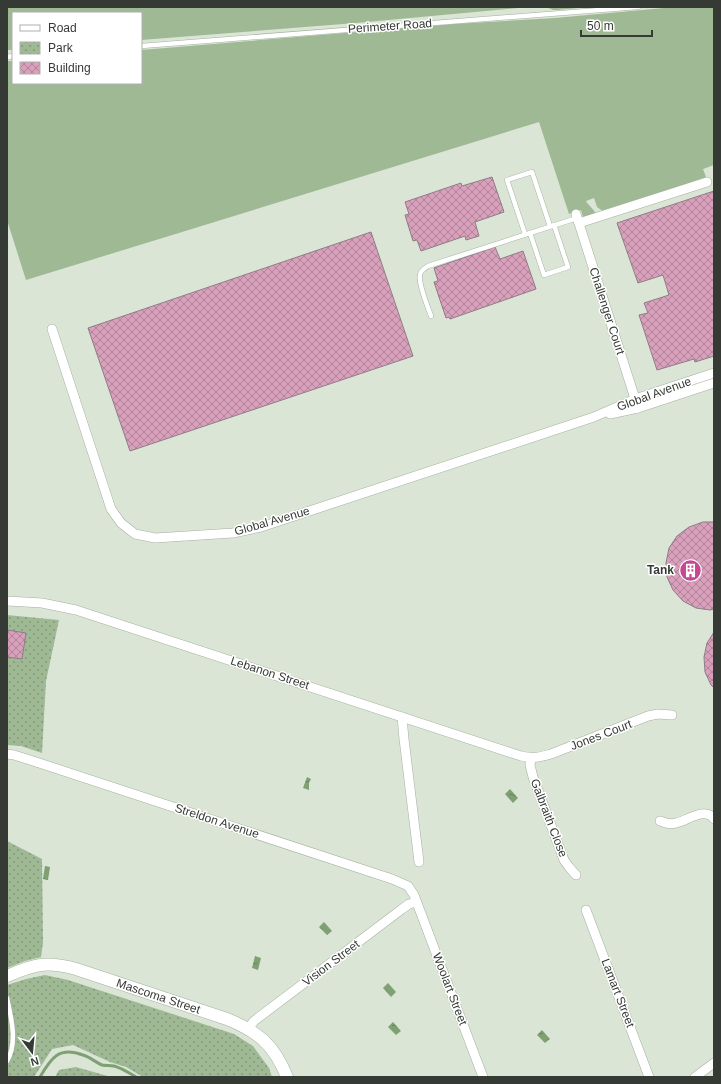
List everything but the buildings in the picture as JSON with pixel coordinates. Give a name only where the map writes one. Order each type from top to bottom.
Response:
[{"type":"main road","name":"Mascoma Street","points":[[7,976],[31,966],[41,964],[60,965],[227,1019],[248,1029],[264,1041],[280,1061],[287,1077]]},
{"type":"street","points":[[577,218],[707,182]]},
{"type":"street","name":"Challenger Court","points":[[577,218],[638,408]]},
{"type":"street","name":"Global Avenue","points":[[52,330],[111,509],[121,523],[135,534],[155,538],[233,533],[261,527],[594,417],[635,399],[714,373]]},
{"type":"street","name":"Global Avenue","points":[[594,417],[638,408],[714,383]]},
{"type":"street","name":"Lebanon Street","points":[[7,601],[42,603],[76,610],[531,758]]},
{"type":"street","name":"Jones Court","points":[[531,758],[551,754],[648,716],[658,714],[672,715]]},
{"type":"street","points":[[402,717],[419,862]]},
{"type":"street","name":"Streldon Avenue","points":[[7,754],[30,760],[392,879],[408,886],[414,895],[416,902]]},
{"type":"street","name":"Galbraith Close","points":[[531,758],[530,765],[533,777],[564,860],[576,875]]},
{"type":"street","points":[[660,821],[672,824],[703,814],[713,817]]},
{"type":"street","name":"Vision Street","points":[[248,1029],[254,1021],[402,909],[416,902]]},
{"type":"street","name":"Woolart Street","points":[[416,902],[483,1077]]},
{"type":"street","name":"Lamart Street","points":[[586,910],[649,1077]]},
{"type":"street","points":[[695,1077],[714,1063]]},
{"type":"lane","name":"Perimeter Road","points":[[142,46],[638,7]]},
{"type":"lane","points":[[532,172],[552,226],[568,267],[544,275],[507,180],[532,172]]},
{"type":"lane","points":[[431,316],[420,282],[420,274],[428,266],[577,218]]},
{"type":"lane","points":[[7,998],[12,1030],[12,1046],[10,1056],[7,1061]]},
{"type":"green space","points":[[529,7],[356,23],[142,40],[142,12],[12,12],[12,50],[7,50],[7,8]]},
{"type":"green space","points":[[546,7],[590,7],[553,10]]},
{"type":"green space","points":[[675,7],[714,7],[714,165],[703,169],[706,177],[604,212],[597,207],[594,198],[586,201],[596,214],[583,217],[581,210],[569,214],[539,122],[26,280],[7,220],[7,61],[12,61],[12,84],[142,84],[142,50],[454,24],[555,18]]},
{"type":"green space","points":[[7,615],[59,620],[46,681],[42,753],[21,746],[7,745]]},
{"type":"green space","points":[[7,841],[42,859],[43,942],[41,957],[7,968]]},
{"type":"green space","points":[[45,975],[68,980],[234,1034],[253,1046],[269,1068],[272,1077],[143,1077],[126,1067],[110,1062],[73,1045],[52,1049],[34,1077],[7,1077],[7,985]]},
{"type":"green space","points":[[76,1067],[111,1077],[55,1077],[59,1070]]},
{"type":"water","points":[[307,777],[311,779],[309,783],[309,790],[303,788]]},
{"type":"water","points":[[510,789],[518,798],[513,803],[505,794]]},
{"type":"water","points":[[45,866],[50,867],[48,880],[43,879]]},
{"type":"water","points":[[324,922],[332,931],[327,935],[319,927]]},
{"type":"water","points":[[255,956],[261,958],[258,970],[252,968]]},
{"type":"water","points":[[388,983],[396,992],[391,997],[383,988]]},
{"type":"water","points":[[393,1022],[401,1031],[396,1035],[388,1027]]},
{"type":"water","points":[[542,1030],[550,1039],[545,1043],[537,1035]]},
{"type":"waterway","points":[[40,1077],[52,1059],[62,1053],[68,1052],[86,1056],[102,1065],[117,1067],[136,1077]]},
{"type":"place","name":"Tank","points":[[690,570]]}]
